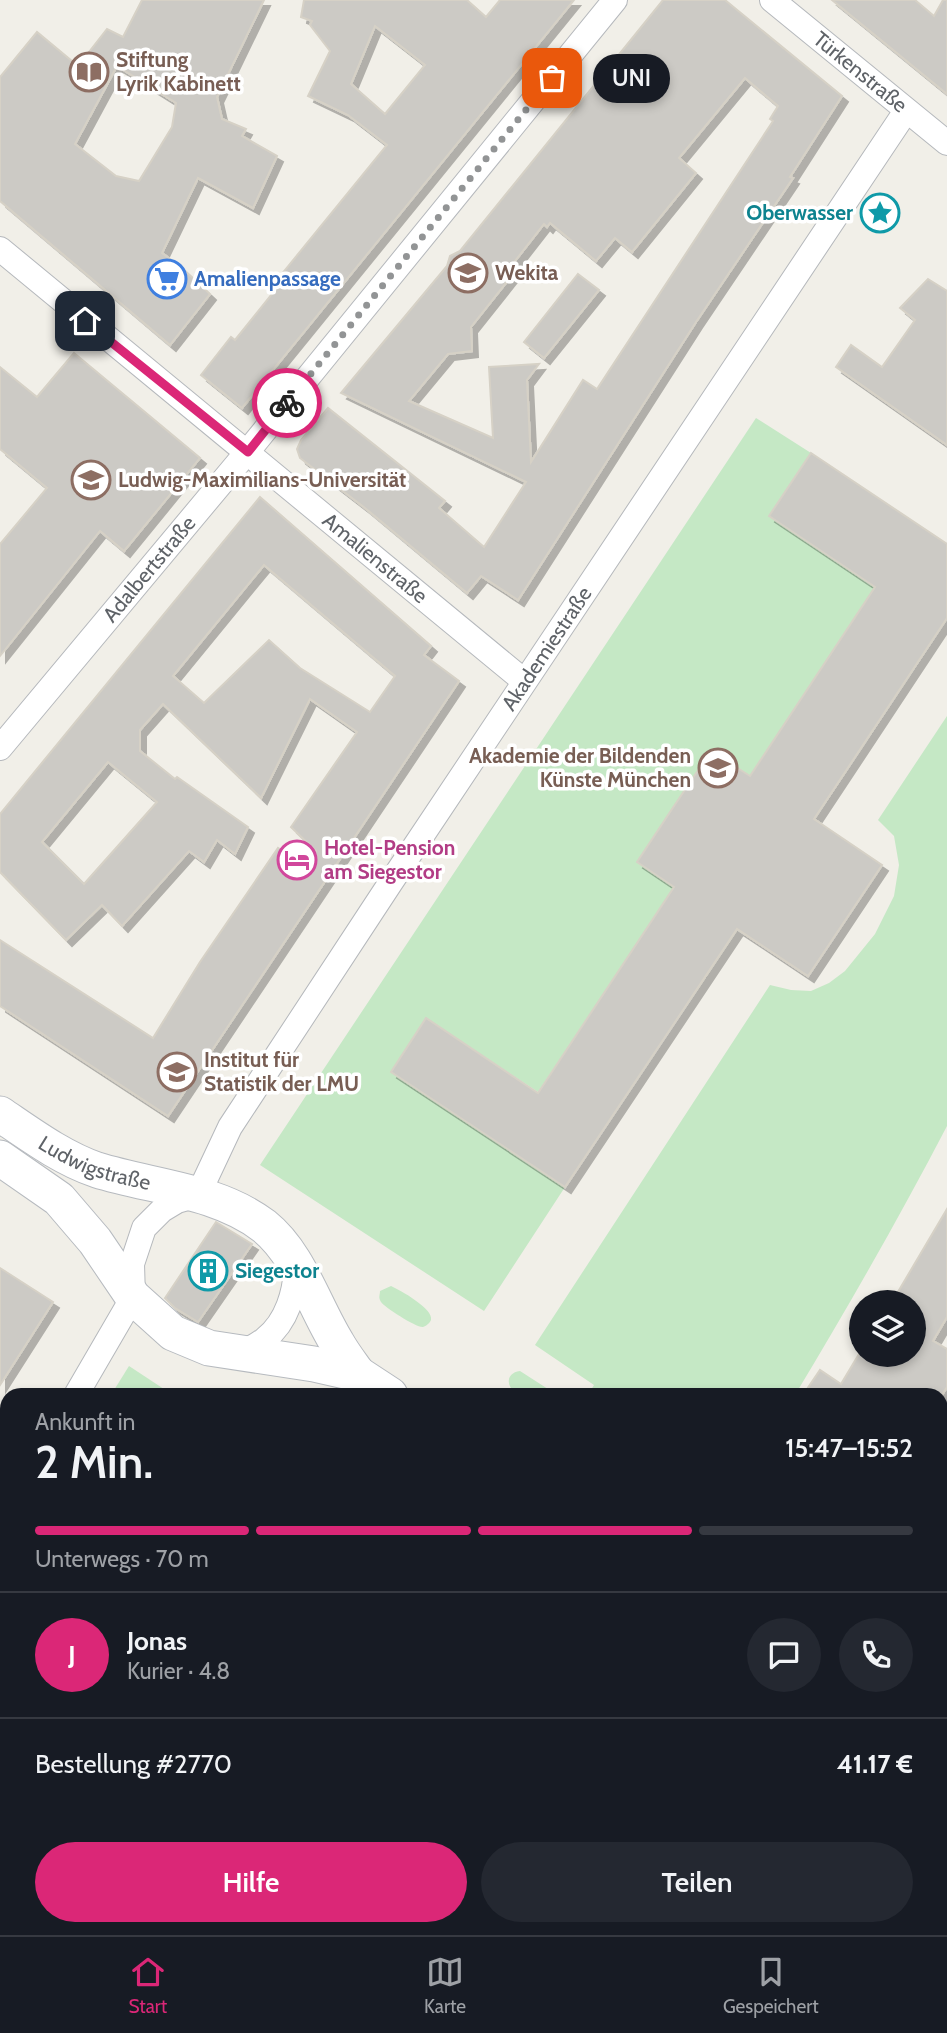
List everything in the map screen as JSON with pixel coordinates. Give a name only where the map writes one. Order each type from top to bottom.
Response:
[{"type":"main road","name":"Ludwigstraße","points":[[0,1114],[66,1157],[95,1169],[198,1195]]},
{"type":"main road","name":"Ludwigstraße","points":[[0,1158],[59,1199],[95,1241],[133,1297]]},
{"type":"main road","points":[[198,1195],[243,1213],[265,1227],[296,1264],[337,1343],[358,1374]]},
{"type":"main road","points":[[133,1297],[173,1333],[209,1348],[314,1364],[358,1374],[379,1388]]},
{"type":"street","name":"Adalbertstraße","points":[[0,748],[248,452],[615,0]]},
{"type":"street","name":"Türkenstraße","points":[[772,0],[947,144]]},
{"type":"street","name":"Akademiestraße","points":[[198,1195],[230,1127],[524,681],[906,111]]},
{"type":"street","name":"Amalienstraße","points":[[0,249],[524,681]]},
{"type":"street","points":[[80,1388],[133,1297],[132,1264],[144,1227],[162,1210],[177,1201],[198,1195]]},
{"type":"street","points":[[242,1353],[267,1339],[280,1322],[296,1283],[296,1264]]},
{"type":"green space","points":[[756,418],[811,453],[770,517],[875,587],[750,776],[711,751],[674,806],[674,887],[538,1092],[426,1018],[392,1072],[565,1187],[484,1311],[260,1165]]},
{"type":"green space","points":[[947,716],[947,1126],[929,1160],[857,1290],[849,1290],[849,1303],[799,1388],[592,1388],[594,1385],[535,1345],[770,985],[811,991],[829,983],[845,971],[875,934],[894,896],[899,865],[894,836],[878,820]]},
{"type":"green space","points":[[391,1286],[416,1300],[431,1316],[429,1323],[420,1326],[383,1305],[380,1291]]},
{"type":"green space","points":[[129,1366],[162,1388],[115,1388]]},
{"type":"green space","points":[[520,1371],[546,1388],[512,1388],[509,1378]]},
{"type":"building","points":[[142,0],[264,0],[217,97],[222,119],[246,129],[242,136],[277,156],[253,208],[198,178],[162,253],[210,294],[170,345],[0,201],[0,77],[37,32],[78,66],[107,29],[123,37]],"holes":[[[117,66],[176,103],[172,127],[139,181],[116,176],[75,144]]]},
{"type":"building","points":[[304,0],[467,0],[486,17],[500,0],[574,0],[242,408],[201,375],[231,337],[235,340],[276,289],[272,286],[387,145],[348,115],[308,96],[330,51],[310,25],[312,21],[301,17]],"holes":[[[375,26],[425,65],[385,114],[351,84]]]},
{"type":"building","points":[[663,0],[725,0],[842,96],[790,177],[793,178],[696,322],[518,600],[481,576],[467,593],[300,458],[297,449],[301,440],[328,408],[445,501],[439,508],[484,547],[526,482],[341,393],[447,266],[450,256],[460,251]],"holes":[[[745,78],[778,106],[770,119],[773,121],[597,389],[583,380],[531,462],[527,380],[539,364],[489,367],[493,438],[409,401],[448,354],[472,351],[471,327],[513,274],[508,270],[544,224],[547,227],[550,223],[596,261],[615,238],[632,252],[696,173],[679,158]]]},
{"type":"building","points":[[832,0],[915,0],[934,16],[943,0],[947,0],[947,94]]},
{"type":"building","points":[[578,274],[599,290],[544,358],[524,342]]},
{"type":"building","points":[[928,279],[947,291],[947,445],[836,367],[851,345],[882,367],[915,320],[900,308]]},
{"type":"building","name":"Ludwig-Maximilians-Universität","points":[[74,353],[200,458],[124,551],[100,531],[0,656],[0,544],[47,488],[0,449],[0,367],[37,397]]},
{"type":"building","points":[[811,453],[947,544],[947,618],[814,819],[882,865],[808,976],[737,929],[565,1187],[391,1072],[426,1018],[538,1093],[674,887],[637,862],[674,806],[711,751],[750,776],[875,587],[769,516]]},
{"type":"building","points":[[260,497],[431,646],[424,655],[459,681],[168,1116],[0,1006],[0,940],[153,1038],[200,962],[278,848],[304,866],[316,851],[291,827],[357,732],[310,699],[261,798],[163,704],[140,730],[140,751],[175,779],[177,777],[248,827],[235,854],[217,840],[204,862],[189,851],[122,926],[102,905],[66,940],[0,872],[0,814]],"holes":[[[264,565],[395,676],[370,712],[300,668],[269,640],[204,703],[173,676]],[[108,762],[157,802],[84,884],[42,842]]]},
{"type":"building","points":[[947,1209],[947,1317],[933,1341],[947,1349],[947,1387],[808,1388],[820,1370],[841,1384],[851,1367],[926,1367],[926,1290],[899,1290]]},
{"type":"building","name":"Siegestor","points":[[216,1222],[252,1244],[198,1322],[175,1308],[165,1298]]},
{"type":"building","points":[[0,1268],[53,1302],[0,1385]]},
{"type":"way so far","points":[[287,403],[552,78]]},
{"type":"place","name":"Stiftung Lyrik Kabinett","points":[[89,72]]},
{"type":"place","name":"UNI","points":[[552,78]]},
{"type":"place","name":"Oberwasser","points":[[880,213]]},
{"type":"place","name":"Wekita","points":[[468,273]]},
{"type":"place","name":"Amalienpassage","points":[[167,279]]},
{"type":"place","name":"Ludwig-Maximilians-Universität","points":[[91,480]]},
{"type":"place","name":"Akademie der Bildenden Künste München","points":[[718,768]]},
{"type":"place","name":"Hotel-Pension am Siegestor","points":[[297,860]]},
{"type":"place","name":"Institut für Statistik der LMU","points":[[177,1072]]},
{"type":"place","name":"Siegestor","points":[[208,1271]]},
{"type":"route","points":[[85,321],[248,452],[287,403]]}]
